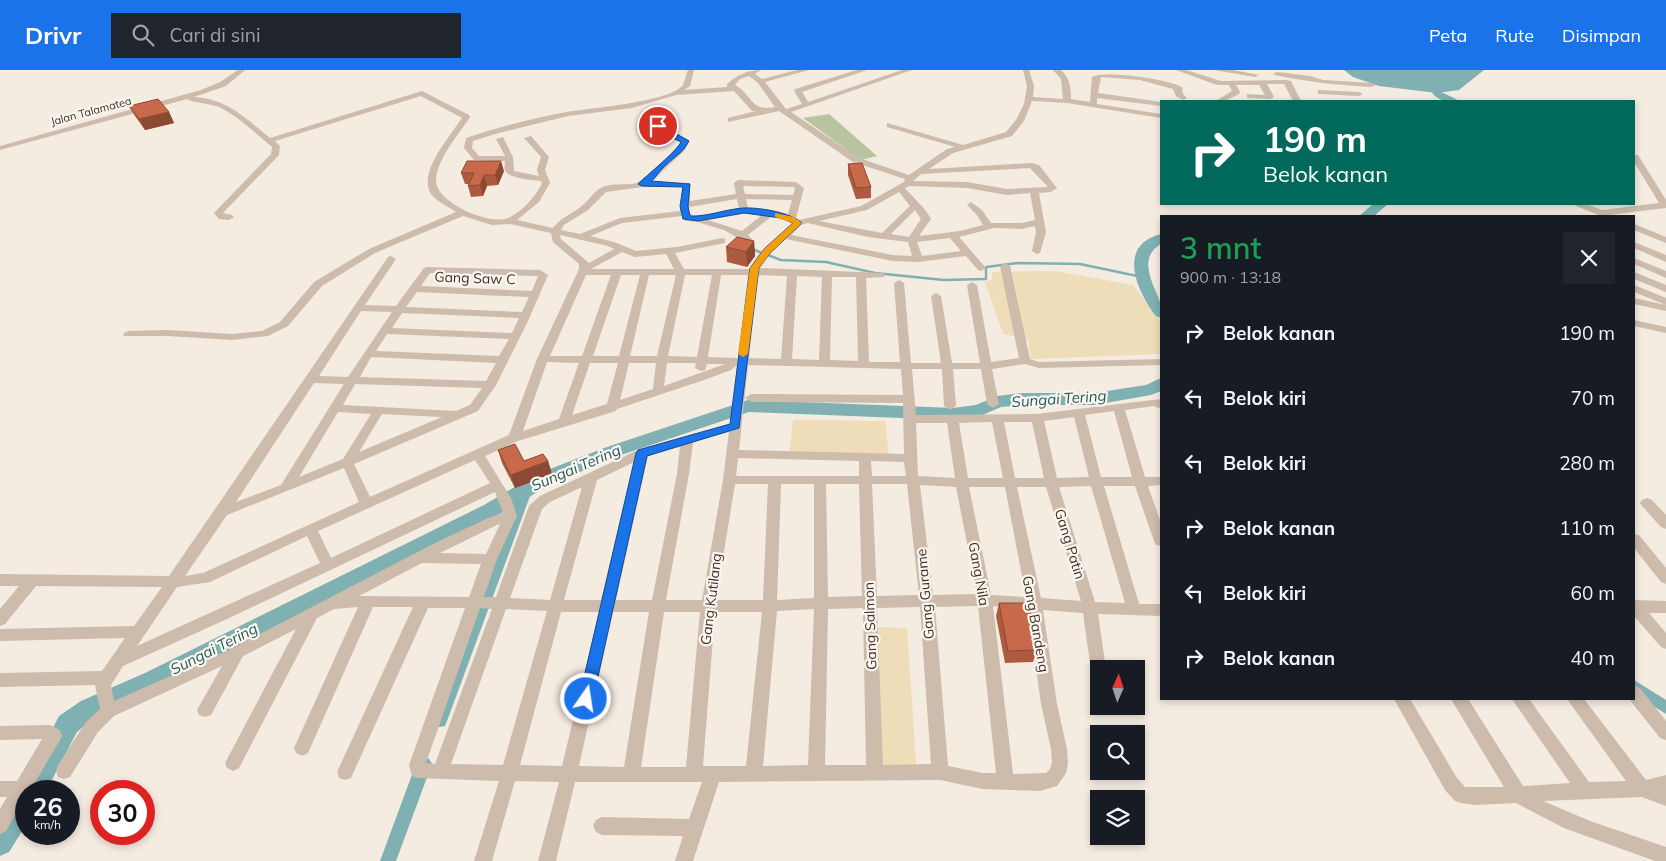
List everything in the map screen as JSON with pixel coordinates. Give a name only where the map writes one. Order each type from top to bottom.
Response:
[{"type":"street","name":"Jalan Talamatea","points":[[0,148],[181,99],[215,88],[242,70]]},
{"type":"street","points":[[675,93],[686,86],[690,70]]},
{"type":"street","points":[[760,70],[733,82],[730,86],[736,89],[752,107],[766,112]]},
{"type":"street","points":[[761,81],[793,79],[806,70],[814,74]]},
{"type":"street","points":[[840,70],[869,82]]},
{"type":"street","points":[[806,104],[798,92],[864,70]]},
{"type":"street","points":[[731,120],[806,104],[909,70]]},
{"type":"street","points":[[783,236],[799,220],[864,208],[906,183],[944,154],[1010,134],[1030,100],[1030,81],[1026,70]]},
{"type":"street","points":[[1056,70],[1065,79],[1067,101]]},
{"type":"street","points":[[1147,88],[1150,70]]},
{"type":"street","points":[[1179,70],[1213,82],[1231,83],[1278,76],[1310,78],[1322,82],[1372,85]]},
{"type":"street","points":[[1217,70],[1257,79],[1270,97],[1250,96]]},
{"type":"street","points":[[750,73],[761,81],[782,110],[856,160],[906,183],[967,185],[1000,191],[1052,190],[1053,188],[1034,166],[920,172]]},
{"type":"street","points":[[1093,105],[1097,75],[1121,87],[1147,88],[1160,103]]},
{"type":"street","points":[[1278,76],[1288,83],[1296,100]]},
{"type":"street","points":[[822,78],[830,81]]},
{"type":"street","points":[[793,79],[804,87],[809,87]]},
{"type":"street","points":[[1220,100],[1236,92],[1231,83]]},
{"type":"street","points":[[1325,100],[1321,92],[1355,94],[1345,84]]},
{"type":"street","points":[[1095,95],[1121,87],[1178,88],[1178,93],[1183,98]]},
{"type":"street","points":[[509,159],[477,158],[468,148],[469,140],[492,132],[568,114],[630,106],[675,93],[736,89]]},
{"type":"street","points":[[271,140],[422,93],[466,117],[434,167],[432,182],[435,193],[477,219],[492,222],[510,221],[610,244],[635,254],[668,251],[722,241]]},
{"type":"street","points":[[181,99],[210,100],[218,103],[271,140],[276,146],[275,155],[218,213],[229,217]]},
{"type":"street","points":[[1030,100],[1067,101],[1160,116]]},
{"type":"street","points":[[642,184],[653,177],[658,168],[682,148],[686,141],[662,130],[651,118]]},
{"type":"street","points":[[890,125],[963,147]]},
{"type":"street","points":[[500,138],[509,159],[509,170],[516,176],[544,179]]},
{"type":"street","points":[[510,221],[538,198],[546,183],[542,170],[546,157],[528,138]]},
{"type":"street","points":[[1635,157],[1666,205]]},
{"type":"street","points":[[744,210],[738,183],[751,182],[798,186],[799,220]]},
{"type":"street","points":[[906,183],[915,206],[926,219],[912,240]]},
{"type":"street","points":[[1651,183],[1666,185]]},
{"type":"street","points":[[514,438],[543,359],[583,271],[584,264],[578,257],[556,240],[555,231],[561,223],[585,208],[603,190],[642,184],[687,185],[684,209],[686,218],[698,219],[743,234],[750,242]]},
{"type":"street","points":[[1034,190],[1041,239],[1037,251]]},
{"type":"street","points":[[581,237],[620,221],[741,196],[798,198]]},
{"type":"street","points":[[971,205],[979,212],[988,226]]},
{"type":"street","points":[[1582,205],[1603,211],[1635,206],[1666,205]]},
{"type":"street","points":[[884,236],[915,206]]},
{"type":"street","points":[[698,219],[744,210],[770,213],[912,240],[952,236],[988,226],[1022,226],[1040,222]]},
{"type":"street","points":[[128,334],[168,333],[232,337],[264,334],[284,324],[318,284],[372,251],[463,212]]},
{"type":"street","points":[[743,234],[770,213]]},
{"type":"street","points":[[1635,227],[1666,240]]},
{"type":"street","points":[[783,236],[875,255],[918,259],[968,253]]},
{"type":"street","name":"Gang Kutilang","points":[[694,773],[708,606],[729,480],[737,400],[738,362],[756,264],[783,236]]},
{"type":"street","points":[[952,236],[981,268]]},
{"type":"street","points":[[912,240],[918,259]]},
{"type":"street","points":[[1635,245],[1666,259]]},
{"type":"street","points":[[583,271],[621,249]]},
{"type":"street","points":[[658,392],[662,359],[681,273],[668,251]]},
{"type":"street","points":[[109,710],[104,682],[116,662],[222,512],[391,259]]},
{"type":"street","points":[[1635,261],[1666,275]]},
{"type":"street","points":[[1005,266],[1025,361]]},
{"type":"street","points":[[222,512],[286,488],[478,405],[503,360],[543,276],[540,273],[428,270],[368,354],[286,488]]},
{"type":"street","points":[[583,271],[645,274],[754,272],[881,275]]},
{"type":"street","points":[[564,422],[617,272]]},
{"type":"street","points":[[700,378],[717,272]]},
{"type":"street","points":[[786,363],[792,273]]},
{"type":"street","points":[[824,362],[827,273]]},
{"type":"street","points":[[612,408],[645,274]]},
{"type":"street","points":[[861,274],[864,364]]},
{"type":"street","points":[[1635,275],[1666,289]]},
{"type":"street","name":"Gang Gurame","points":[[899,282],[909,410],[910,458],[927,602],[940,772]]},
{"type":"street","points":[[972,285],[993,404]]},
{"type":"street","points":[[1635,288],[1666,302]]},
{"type":"street","name":"Gang Saw C","points":[[414,289],[535,294]]},
{"type":"street","name":"Gang Nila","points":[[936,296],[962,483],[985,600],[1005,781]]},
{"type":"street","points":[[1635,301],[1666,308]]},
{"type":"street","points":[[360,308],[525,315]]},
{"type":"street","points":[[1635,323],[1666,330]]},
{"type":"street","points":[[384,332],[515,336]]},
{"type":"street","points":[[368,354],[503,360]]},
{"type":"street","points":[[543,359],[824,362],[905,366],[987,366],[1025,361],[1039,365],[1160,362]]},
{"type":"street","points":[[0,580],[173,582],[205,578],[514,438],[612,408],[700,378],[738,362]]},
{"type":"street","points":[[312,379],[490,385]]},
{"type":"street","points":[[751,398],[951,413],[996,419],[1079,414],[1156,401],[1160,404]]},
{"type":"street","points":[[335,408],[441,413],[456,416]]},
{"type":"street","points":[[1119,408],[1140,481],[1160,539]]},
{"type":"street","points":[[347,462],[379,410]]},
{"type":"street","points":[[1079,414],[1096,481],[1134,610]]},
{"type":"street","name":"Gang Patin","points":[[1037,418],[1051,481],[1090,608],[1098,660]]},
{"type":"street","name":"Gang Bandeng","points":[[996,419],[1035,604],[1049,704],[1059,749],[1060,763],[1058,773],[1051,780],[1040,783],[1005,781]]},
{"type":"street","points":[[432,772],[536,506],[545,499],[642,453],[735,423]]},
{"type":"street","points":[[631,775],[654,626],[687,439]]},
{"type":"street","points":[[547,861],[569,774],[642,453]]},
{"type":"street","points":[[477,454],[498,485],[510,514],[490,559],[477,602],[417,769],[432,772],[631,775],[694,773],[816,774],[875,771],[940,772],[983,781],[1005,781]]},
{"type":"street","points":[[732,454],[910,458]]},
{"type":"street","name":"Gang Salmon","points":[[865,457],[875,771]]},
{"type":"street","points":[[347,462],[367,504]]},
{"type":"street","points":[[483,861],[510,774],[591,477]]},
{"type":"street","points":[[729,480],[914,480],[962,483],[1008,481],[1160,481]]},
{"type":"street","points":[[816,774],[821,603],[820,480]]},
{"type":"street","points":[[754,773],[770,606],[775,481]]},
{"type":"street","points":[[116,662],[222,615],[498,485]]},
{"type":"street","points":[[1647,503],[1666,524]]},
{"type":"street","points":[[64,771],[92,727],[109,710],[238,652],[510,514]]},
{"type":"street","points":[[310,529],[328,565]]},
{"type":"street","points":[[1635,540],[1666,578]]},
{"type":"street","points":[[420,558],[490,559]]},
{"type":"street","points":[[0,620],[33,579]]},
{"type":"street","points":[[332,603],[368,601],[477,602],[556,606],[770,606],[821,603],[985,600],[1090,608],[1160,610]]},
{"type":"street","points":[[302,748],[368,601]]},
{"type":"street","points":[[345,772],[423,602]]},
{"type":"street","points":[[1635,607],[1666,607]]},
{"type":"street","points":[[1635,608],[1666,643]]},
{"type":"street","points":[[233,763],[312,613]]},
{"type":"street","points":[[0,635],[136,632]]},
{"type":"street","points":[[205,710],[238,652]]},
{"type":"street","points":[[0,680],[104,682]]},
{"type":"street","points":[[1635,694],[1666,733]]},
{"type":"street","points":[[1403,700],[1451,784],[1461,795],[1475,797],[1585,790],[1642,789],[1666,783]]},
{"type":"street","points":[[1460,700],[1520,795],[1531,804],[1548,813],[1666,856]]},
{"type":"street","points":[[1521,700],[1585,790]]},
{"type":"street","points":[[1576,700],[1642,789],[1666,798]]},
{"type":"street","points":[[0,733],[50,732],[54,735],[27,780]]},
{"type":"street","points":[[684,861],[713,774]]},
{"type":"street","points":[[0,789],[15,789]]},
{"type":"street","points":[[0,825],[15,800]]},
{"type":"street","points":[[602,826],[695,828]]},
{"type":"green space","points":[[829,114],[877,156],[861,160],[803,118]]},
{"type":"sand","points":[[1055,271],[1133,285],[1160,321],[1160,354],[1031,359],[1028,339],[1003,334],[985,282],[992,280],[992,272]]},
{"type":"sand","points":[[793,420],[885,421],[889,456],[789,455]]},
{"type":"sand","points":[[873,627],[907,628],[917,778],[879,775]]},
{"type":"water","points":[[1344,70],[1484,70],[1459,90],[1437,93],[1379,86],[1353,77]]},
{"type":"building","points":[[158,99],[169,112],[139,119],[129,106]]},
{"type":"building","points":[[467,161],[501,161],[495,175],[484,175],[480,185],[468,186],[474,173],[461,173]]},
{"type":"building","points":[[862,163],[871,187],[856,188],[848,164]]},
{"type":"building","points":[[737,237],[754,241],[746,252],[726,247]]},
{"type":"building","points":[[515,444],[524,461],[543,454],[548,461],[511,475],[498,450]]},
{"type":"building","points":[[999,603],[1029,603],[1037,650],[1008,651]]},
{"type":"waterway","name":"Sungai Tering","points":[[1437,93],[1450,100]]},
{"type":"waterway","name":"Sungai Tering","points":[[1367,215],[1380,205]]},
{"type":"waterway","name":"Sungai Tering","points":[[1160,239],[1148,247],[1141,263],[1143,282],[1160,312]]},
{"type":"waterway","points":[[752,249],[781,260],[826,262],[875,273],[944,280],[986,279],[986,267],[1018,263],[1080,264],[1142,277]]},
{"type":"waterway","name":"Sungai Tering","points":[[39,780],[68,724],[89,708],[153,680],[491,510],[544,479],[614,451],[748,406],[953,414],[980,410],[997,402],[1023,399],[1094,399],[1151,390],[1160,384]]},
{"type":"waterway","points":[[440,721],[527,488]]},
{"type":"waterway","points":[[1635,687],[1666,708]]},
{"type":"waterway","points":[[388,861],[424,764]]},
{"type":"waterway","points":[[0,843],[15,819]]},
{"type":"slow traffic","points":[[743,354],[754,268],[768,250],[798,223],[791,218],[778,215]]},
{"type":"route","points":[[586,699],[642,453],[735,426],[754,268],[768,250],[798,223],[791,218],[744,210],[698,219],[686,218],[684,206],[687,185],[642,184],[653,177],[658,168],[682,148],[686,141],[662,130],[658,126]]}]
